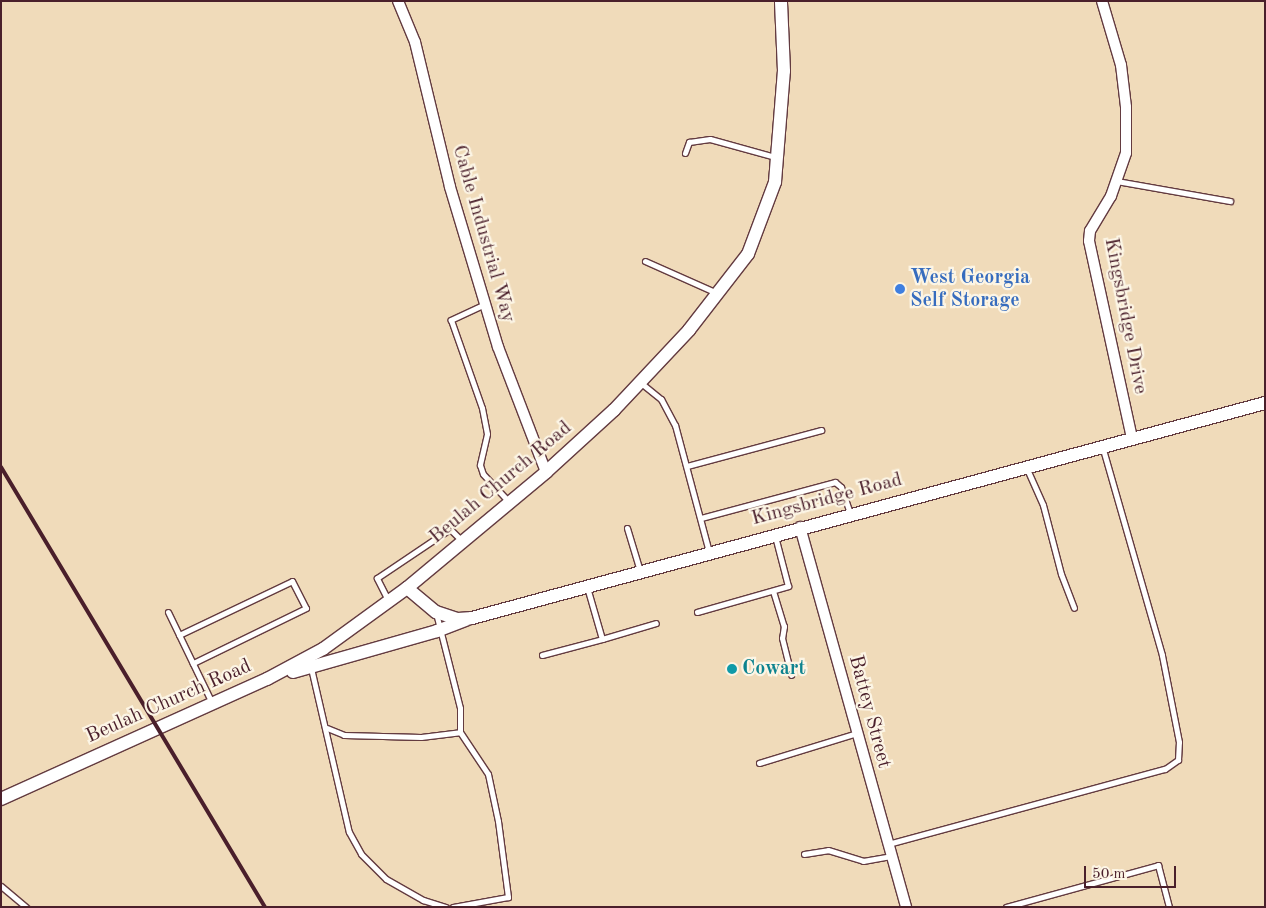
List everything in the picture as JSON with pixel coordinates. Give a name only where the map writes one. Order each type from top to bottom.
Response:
[{"type":"street","name":"Cable Industrial Way","points":[[398,1],[415,42],[450,187],[498,347],[546,472]]},
{"type":"street","name":"Beulah Church Road","points":[[1,799],[267,679],[309,662],[407,588],[546,472],[640,382],[689,330],[748,254],[775,182],[784,71],[781,1]]},
{"type":"street","name":"Kingsbridge Drive","points":[[1102,1],[1120,65],[1126,107],[1126,153],[1116,181],[1090,231],[1089,241],[1132,438]]},
{"type":"street","name":"Kingsbridge Road","points":[[407,588],[436,612],[458,619],[472,618],[850,513],[1265,402]]},
{"type":"street","name":"Battey Street","points":[[800,527],[906,907]]},
{"type":"street","points":[[309,662],[442,630],[472,618]]},
{"type":"lane","points":[[685,153],[689,142],[710,139],[776,157]]},
{"type":"lane","points":[[1116,181],[1230,201]]},
{"type":"lane","points":[[645,261],[717,293]]},
{"type":"lane","points":[[485,304],[450,320],[482,408],[488,434],[480,465],[483,474],[509,502]]},
{"type":"lane","points":[[640,382],[669,411],[687,466],[709,552]]},
{"type":"lane","points":[[687,466],[821,430]]},
{"type":"lane","points":[[888,844],[1165,769],[1178,760],[1179,742],[1162,655],[1102,446]]},
{"type":"lane","points":[[1026,466],[1043,505],[1058,566],[1074,608]]},
{"type":"lane","points":[[701,518],[835,482],[841,486],[850,513]]},
{"type":"lane","points":[[627,528],[640,572]]},
{"type":"lane","points":[[389,602],[377,578],[450,529],[462,541]]},
{"type":"lane","points":[[697,612],[788,586],[774,534]]},
{"type":"lane","points":[[179,635],[292,581],[306,608],[193,663]]},
{"type":"lane","points":[[587,586],[602,639]]},
{"type":"lane","points":[[773,591],[784,626],[782,638],[792,675]]},
{"type":"lane","points":[[168,612],[212,704]]},
{"type":"lane","points":[[436,612],[460,708],[460,732],[488,774],[498,822],[508,898],[453,907]]},
{"type":"lane","points":[[542,655],[656,623]]},
{"type":"lane","points":[[309,662],[349,832],[361,854],[386,879],[423,900],[446,907]]},
{"type":"lane","points":[[326,728],[344,735],[421,737],[460,732]]},
{"type":"lane","points":[[759,763],[857,733]]},
{"type":"lane","points":[[804,854],[828,850],[863,861],[891,856]]},
{"type":"lane","points":[[1006,907],[1158,865],[1169,907]]},
{"type":"lane","points":[[1,886],[26,907]]},
{"type":"railway","points":[[1,467],[265,907]]},
{"type":"place","name":"West Georgia Self Storage","points":[[900,289]]},
{"type":"place","name":"Cowart","points":[[732,669]]}]
